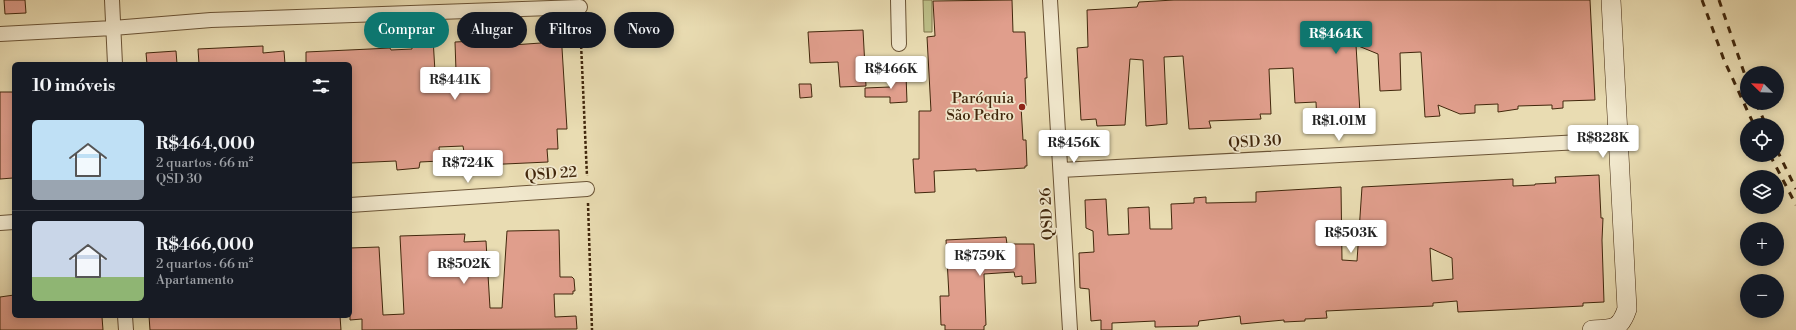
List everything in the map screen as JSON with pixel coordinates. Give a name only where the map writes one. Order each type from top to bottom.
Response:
[{"type":"street","points":[[112,0],[114,62]]},
{"type":"street","points":[[898,0],[899,44]]},
{"type":"street","name":"QSD 26","points":[[1050,0],[1070,330]]},
{"type":"street","points":[[1592,330],[1613,329],[1622,323],[1627,309],[1611,0]]},
{"type":"street","points":[[0,34],[113,28],[211,20],[580,7]]},
{"type":"street","name":"QSD 30","points":[[1061,170],[1618,140]]},
{"type":"street","name":"QSD 22","points":[[352,205],[587,189]]},
{"type":"street","points":[[0,222],[12,222]]},
{"type":"street","points":[[125,318],[126,330]]},
{"type":"path","points":[[580,7],[592,330]]},
{"type":"green space","points":[[923,0],[932,0],[932,32],[924,32]]},
{"type":"building","points":[[4,0],[25,0],[26,13],[5,14]]},
{"type":"building","points":[[1012,0],[1013,32],[1025,32],[1027,78],[1025,78],[1026,106],[1021,106],[1023,140],[1026,140],[1027,166],[1025,166],[1025,168],[976,171],[976,169],[934,171],[935,192],[915,193],[913,159],[919,159],[919,111],[931,111],[927,37],[935,36],[933,1]]},
{"type":"building","points":[[1174,0],[1590,0],[1595,100],[1563,101],[1563,108],[1552,109],[1552,105],[1518,106],[1518,109],[1498,112],[1498,104],[1475,105],[1475,113],[1460,114],[1438,105],[1440,116],[1425,117],[1421,52],[1400,53],[1401,90],[1380,91],[1378,54],[1356,45],[1360,113],[1338,114],[1339,124],[1317,125],[1316,102],[1295,103],[1293,68],[1269,69],[1271,114],[1260,114],[1261,119],[1209,121],[1211,128],[1189,129],[1183,56],[1164,57],[1167,124],[1146,126],[1143,60],[1130,59],[1125,125],[1097,126],[1096,119],[1081,120],[1077,48],[1088,47],[1087,10],[1137,7],[1139,2]]},
{"type":"building","points":[[863,30],[866,86],[840,87],[838,62],[810,63],[808,32]]},
{"type":"building","points":[[455,42],[457,42],[457,48],[527,48],[527,44],[535,43],[535,48],[562,48],[567,129],[557,129],[558,149],[547,149],[548,162],[483,165],[483,154],[477,154],[477,151],[464,152],[463,146],[439,147],[440,161],[420,162],[419,168],[397,170],[396,161],[352,163],[352,62],[306,62],[306,52],[390,48],[391,50],[434,48],[435,72],[456,71]]},
{"type":"building","points":[[263,46],[263,53],[284,51],[285,62],[199,62],[198,49]]},
{"type":"building","points":[[176,51],[177,62],[147,62],[146,53]]},
{"type":"building","points":[[906,75],[907,102],[890,103],[890,97],[865,97],[865,88],[890,87],[890,76]]},
{"type":"building","points":[[799,84],[811,84],[812,97],[800,98]]},
{"type":"building","points":[[0,92],[12,92],[12,178],[0,179]]},
{"type":"building","points":[[1599,175],[1601,218],[1603,218],[1602,240],[1604,302],[1583,303],[1583,306],[1458,312],[1457,301],[1433,303],[1433,306],[1326,311],[1327,318],[1305,319],[1305,321],[1284,322],[1284,320],[1241,324],[1240,316],[1199,321],[1198,326],[1155,327],[1155,321],[1112,323],[1112,330],[1101,330],[1101,320],[1091,321],[1089,289],[1080,288],[1079,253],[1094,252],[1093,231],[1086,228],[1085,200],[1106,199],[1108,235],[1129,234],[1128,208],[1149,207],[1150,229],[1172,229],[1171,204],[1194,203],[1194,198],[1206,197],[1206,203],[1256,202],[1256,192],[1341,187],[1342,260],[1357,261],[1362,187],[1513,179],[1513,186],[1535,185],[1556,183],[1555,177]],"holes":[[[1430,248],[1452,258],[1453,279],[1432,281]]]},
{"type":"building","points":[[559,230],[560,277],[572,277],[574,279],[575,291],[573,291],[573,294],[554,294],[555,317],[576,316],[577,329],[362,330],[362,319],[350,320],[350,318],[352,318],[352,248],[379,247],[383,315],[404,314],[400,236],[465,234],[464,242],[486,241],[490,308],[502,308],[507,231]]},
{"type":"building","points":[[1006,237],[1007,244],[1034,244],[1036,283],[1022,284],[1022,276],[1015,277],[1014,272],[984,274],[986,325],[984,326],[984,330],[945,330],[945,325],[941,325],[940,296],[949,296],[946,240]]},
{"type":"building","points":[[12,295],[12,318],[102,318],[103,330],[0,330],[0,297]]},
{"type":"building","points":[[149,318],[340,318],[341,330],[150,330]]},
{"type":"railway","points":[[1702,0],[1724,60],[1751,118]]},
{"type":"railway","points":[[1719,0],[1742,66]]},
{"type":"railway","points":[[1759,110],[1763,118]]},
{"type":"railway","points":[[1774,162],[1796,205]]},
{"type":"railway","points":[[1783,162],[1796,189]]},
{"type":"place","name":"Paróquia São Pedro","points":[[1022,107]]}]
